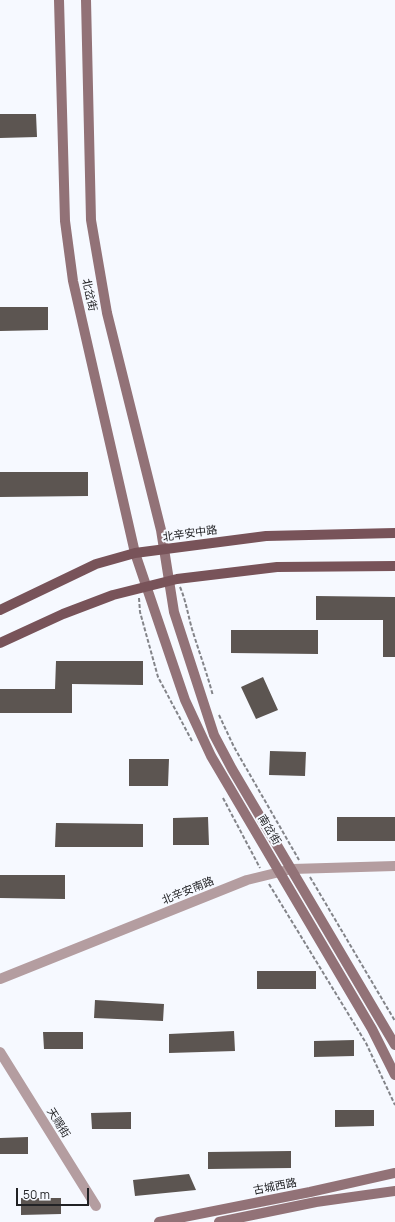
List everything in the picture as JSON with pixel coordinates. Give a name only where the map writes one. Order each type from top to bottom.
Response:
[{"type":"main road","name":"北岔街","points":[[59,0],[65,221],[73,281],[135,553],[146,587]]},
{"type":"main road","name":"北岔街","points":[[86,0],[91,220],[107,313],[161,530],[163,550],[173,581]]},
{"type":"main road","name":"北辛安中路","points":[[0,610],[96,564],[135,553],[266,536],[395,533]]},
{"type":"main road","points":[[0,643],[84,606],[113,595],[173,581],[277,567],[395,566]]},
{"type":"main road","name":"南岔街","points":[[173,581],[174,612],[214,735],[232,769],[395,1045]]},
{"type":"main road","name":"南岔街","points":[[146,587],[188,707],[211,756],[372,1029],[395,1075]]},
{"type":"main road","name":"古城西路","points":[[159,1222],[310,1192],[395,1173]]},
{"type":"main road","name":"古城西路","points":[[219,1222],[316,1202],[395,1190]]},
{"type":"street","name":"北辛安南路","points":[[0,979],[247,880],[278,871],[305,868],[395,866]]},
{"type":"street","name":"天赐街","points":[[0,1052],[96,1206]]},
{"type":"path","points":[[173,581],[187,602],[192,628],[206,670],[214,703]]},
{"type":"path","name":"南岔街","points":[[216,709],[234,747],[395,1020]]},
{"type":"building","points":[[0,114],[36,114],[37,137],[0,138]]},
{"type":"building","points":[[0,307],[48,307],[48,330],[0,331]]},
{"type":"building","points":[[0,472],[88,472],[88,496],[0,497]]},
{"type":"building","points":[[316,596],[395,597],[395,657],[383,657],[383,620],[316,620]]},
{"type":"building","points":[[231,630],[318,630],[318,654],[231,653]]},
{"type":"building","points":[[56,661],[143,661],[143,685],[72,684],[72,713],[0,713],[0,689],[55,689]]},
{"type":"building","points":[[263,677],[278,710],[256,719],[241,687]]},
{"type":"building","points":[[270,751],[306,752],[305,776],[269,775]]},
{"type":"building","points":[[129,759],[169,759],[168,786],[129,786]]},
{"type":"building","points":[[208,817],[209,845],[173,845],[173,818]]},
{"type":"building","points":[[337,817],[395,817],[395,841],[337,841]]},
{"type":"building","points":[[56,823],[143,824],[143,847],[55,847]]},
{"type":"building","points":[[0,875],[65,875],[65,899],[0,898]]},
{"type":"building","points":[[257,971],[316,971],[316,989],[257,989]]},
{"type":"building","points":[[95,1000],[164,1004],[163,1021],[94,1018]]},
{"type":"building","points":[[234,1031],[235,1051],[169,1053],[169,1034]]},
{"type":"building","points":[[43,1032],[83,1032],[83,1049],[44,1049]]},
{"type":"building","points":[[354,1040],[354,1056],[314,1057],[314,1041]]},
{"type":"building","points":[[335,1110],[374,1110],[374,1126],[335,1127]]},
{"type":"building","points":[[131,1112],[131,1129],[92,1129],[91,1113]]},
{"type":"building","points":[[28,1137],[28,1154],[0,1154],[0,1138]]},
{"type":"building","points":[[291,1151],[291,1168],[208,1169],[208,1152]]},
{"type":"building","points":[[189,1174],[196,1190],[135,1196],[133,1180]]},
{"type":"building","points":[[21,1198],[61,1198],[61,1214],[21,1215]]}]
